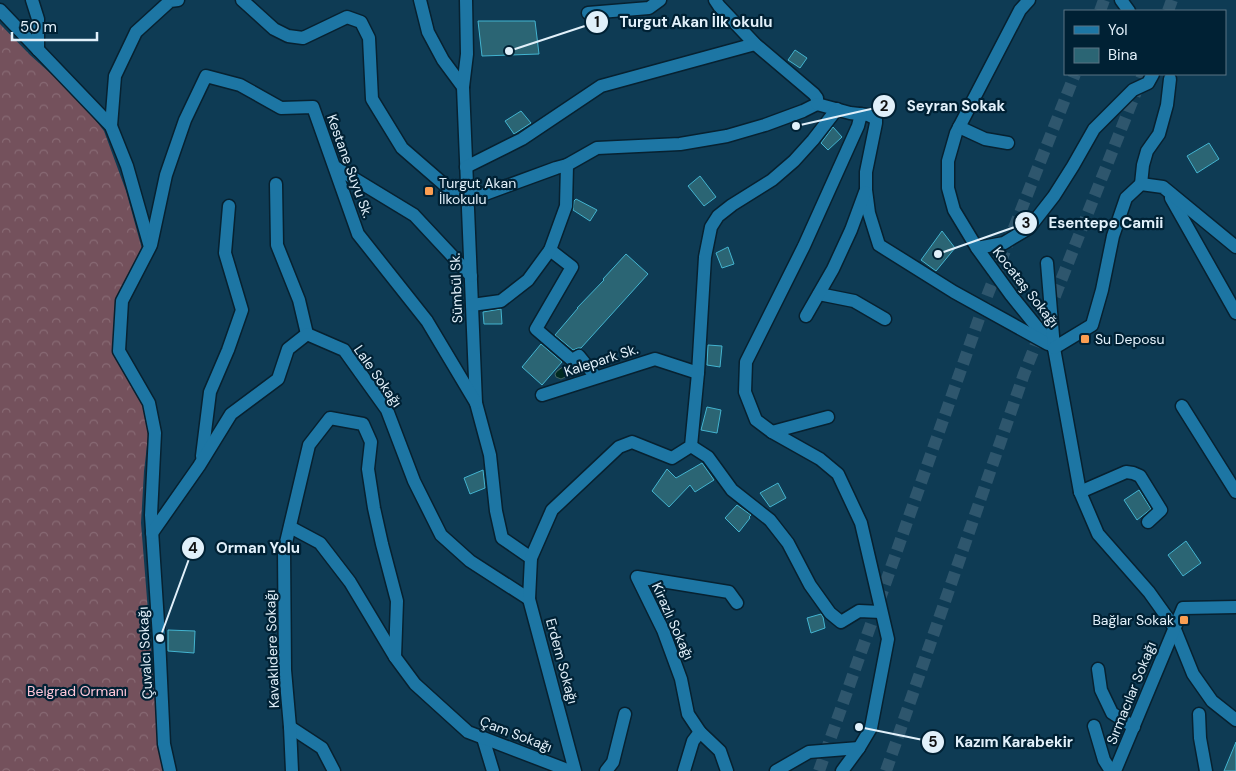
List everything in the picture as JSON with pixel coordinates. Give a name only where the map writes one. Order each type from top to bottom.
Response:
[{"type":"street","points":[[32,0],[38,19],[38,50]]},
{"type":"street","points":[[111,126],[115,76],[136,32],[170,1],[178,0]]},
{"type":"street","points":[[242,0],[274,29],[288,36],[303,38],[347,17],[361,22],[369,38],[372,99],[402,148],[455,194],[484,194],[567,165],[597,148],[680,144],[726,136],[765,125],[818,104],[872,117],[876,120],[876,123],[866,172],[866,190],[869,213],[879,244],[954,292],[1054,348]]},
{"type":"street","points":[[420,0],[428,32],[443,60],[463,87]]},
{"type":"street","name":"Sümbül Sk.","points":[[466,0],[467,54],[463,87],[476,402],[490,455],[496,511],[502,538],[531,558]]},
{"type":"street","points":[[588,13],[649,8],[660,0]]},
{"type":"street","points":[[715,0],[755,44],[814,94],[818,104]]},
{"type":"street","name":"Kocataş Sokağı","points":[[1029,0],[1020,10],[956,133],[948,161],[948,188],[954,210],[977,248],[1011,295],[1054,348]]},
{"type":"street","points":[[0,10],[111,126],[127,166],[150,247]]},
{"type":"street","points":[[466,167],[522,139],[601,86],[755,44]]},
{"type":"street","points":[[977,248],[1004,243],[1029,228],[1054,196],[1094,129],[1132,90],[1148,83],[1152,75]]},
{"type":"street","name":"Kestane Suyu Sk.","points":[[150,247],[166,175],[185,120],[206,76],[240,85],[281,108],[313,107],[358,234],[427,321],[476,402]]},
{"type":"street","points":[[1054,348],[1092,325],[1114,236],[1126,198],[1141,184],[1147,151],[1159,134],[1167,105],[1170,79]]},
{"type":"street","points":[[691,446],[698,374],[705,257],[711,228],[718,216],[772,180],[794,161],[838,109]]},
{"type":"street","points":[[842,771],[871,728],[888,640],[861,522],[838,474],[820,460],[772,432],[756,420],[745,392],[746,362],[804,246],[858,126],[861,114]]},
{"type":"street","points":[[959,127],[985,139],[1008,143]]},
{"type":"street","points":[[472,305],[501,302],[528,280],[550,250],[566,206],[567,165]]},
{"type":"street","points":[[335,167],[414,215],[471,276]]},
{"type":"street","points":[[152,533],[202,461],[230,414],[278,379],[288,349],[307,334],[299,300],[277,245],[276,184]]},
{"type":"street","points":[[1141,184],[1163,187],[1236,247]]},
{"type":"street","points":[[806,316],[833,269],[851,230],[866,190]]},
{"type":"street","points":[[1167,190],[1236,313]]},
{"type":"street","points":[[202,461],[210,392],[242,310],[225,253],[229,206]]},
{"type":"street","name":"Çuvalcı Sokağı","points":[[150,247],[122,301],[118,351],[149,403],[155,433],[151,515],[164,744],[170,771]]},
{"type":"street","points":[[550,250],[572,267],[536,329],[572,360],[579,356],[596,378]]},
{"type":"street","points":[[1047,263],[1054,348],[1080,492],[1098,534],[1149,592],[1174,627],[1193,674],[1212,701],[1236,720]]},
{"type":"street","points":[[819,294],[854,300],[885,319]]},
{"type":"street","name":"Lale Sokağı","points":[[307,334],[344,350],[387,410],[414,481],[441,535],[470,561],[529,599]]},
{"type":"street","name":"Kalepark Sk.","points":[[542,395],[655,359],[698,374]]},
{"type":"street","points":[[1182,406],[1236,492]]},
{"type":"street","points":[[772,432],[828,417]]},
{"type":"street","name":"Kavaklıdere Sokağı","points":[[292,771],[285,670],[284,551],[309,445],[330,418],[363,424],[371,442],[368,469],[374,508],[396,601],[395,656]]},
{"type":"street","points":[[531,558],[552,510],[619,447],[632,442],[672,458],[691,446]]},
{"type":"street","points":[[691,446],[708,456],[732,490],[770,520],[788,543],[810,585],[830,614],[841,622],[859,612],[882,612]]},
{"type":"street","points":[[1080,492],[1126,472],[1140,476],[1161,510],[1148,522]]},
{"type":"street","name":"Çam Sokağı","points":[[290,527],[320,543],[350,582],[395,656],[415,684],[468,732],[570,771]]},
{"type":"street","name":"Erdem Sokağı","points":[[531,558],[529,599],[575,771]]},
{"type":"street","name":"Kirazlı Sokağı","points":[[727,771],[720,751],[700,732],[688,714],[682,679],[663,630],[637,577],[729,592],[737,603]]},
{"type":"street","name":"Sırmacılar Sokağı","points":[[1115,771],[1183,608],[1236,607]]},
{"type":"street","points":[[1098,669],[1101,690],[1112,712],[1134,727]]},
{"type":"street","points":[[606,771],[613,762],[625,714]]},
{"type":"street","points":[[1199,714],[1200,738],[1206,771]]},
{"type":"street","points":[[1094,726],[1104,760],[1111,771]]},
{"type":"street","points":[[290,727],[322,748],[334,771]]},
{"type":"street","points":[[684,771],[684,765],[693,741],[700,732]]},
{"type":"street","points":[[483,738],[493,771]]},
{"type":"street","points":[[776,771],[809,752],[859,748]]},
{"type":"green space","name":"Belgrad Ormanı","points":[[0,24],[30,55],[78,98],[104,131],[126,191],[142,249],[114,354],[146,407],[148,437],[141,523],[158,742],[163,771],[0,771]]},
{"type":"water","points":[[568,363],[574,364],[577,368],[576,372],[561,379],[556,377],[557,371]]},
{"type":"building","points":[[478,21],[535,21],[539,54],[482,56]]},
{"type":"building","points":[[795,50],[807,58],[800,68],[788,60]]},
{"type":"building","points":[[521,111],[531,123],[514,134],[505,121]]},
{"type":"building","points":[[833,127],[842,137],[828,150],[821,143]]},
{"type":"building","points":[[1209,143],[1219,159],[1197,173],[1187,156]]},
{"type":"building","points":[[700,176],[716,197],[704,206],[688,186]]},
{"type":"building","points":[[576,199],[597,210],[590,221],[573,210]]},
{"type":"building","points":[[942,231],[955,248],[936,271],[921,260]]},
{"type":"building","points":[[728,247],[734,264],[722,268],[716,253]]},
{"type":"building","points":[[626,254],[648,274],[581,348],[573,350],[555,335]]},
{"type":"building","points":[[501,309],[502,324],[484,324],[483,312]]},
{"type":"building","points":[[541,344],[562,362],[542,385],[522,367]]},
{"type":"building","points":[[708,345],[722,346],[720,367],[707,365]]},
{"type":"building","points":[[707,407],[721,410],[717,433],[701,430]]},
{"type":"building","points":[[702,463],[714,480],[695,492],[690,485],[669,507],[652,491],[667,469],[676,478]]},
{"type":"building","points":[[483,470],[485,488],[470,494],[464,478]]},
{"type":"building","points":[[778,483],[786,498],[770,507],[760,493]]},
{"type":"building","points":[[1139,490],[1151,509],[1137,520],[1124,500]]},
{"type":"building","points":[[737,505],[751,515],[739,532],[725,518]]},
{"type":"building","points":[[1186,541],[1201,563],[1183,576],[1168,555]]},
{"type":"building","points":[[821,614],[825,628],[811,633],[807,618]]},
{"type":"building","points":[[168,630],[195,631],[194,653],[168,651]]},
{"type":"building","points":[[1236,742],[1236,771],[1224,771]]},
{"type":"tunnel","points":[[1100,10],[1104,0]]},
{"type":"tunnel","points":[[1168,10],[1172,0]]},
{"type":"tunnel","points":[[819,771],[987,296],[1075,75]]},
{"type":"tunnel","points":[[886,771],[1024,374],[1143,75]]},
{"type":"place","name":"Turgut Akan İlk okulu","points":[[509,51]]},
{"type":"place","name":"Seyran Sokak","points":[[796,126]]},
{"type":"place","name":"Turgut Akan İlkokulu","points":[[429,191]]},
{"type":"place","name":"Esentepe Camii","points":[[938,254]]},
{"type":"place","name":"Su Deposu","points":[[1085,339]]},
{"type":"place","name":"Bağlar Sokak","points":[[1184,620]]},
{"type":"place","name":"Orman Yolu","points":[[160,638]]},
{"type":"place","name":"Kazım Karabekir","points":[[859,727]]}]
